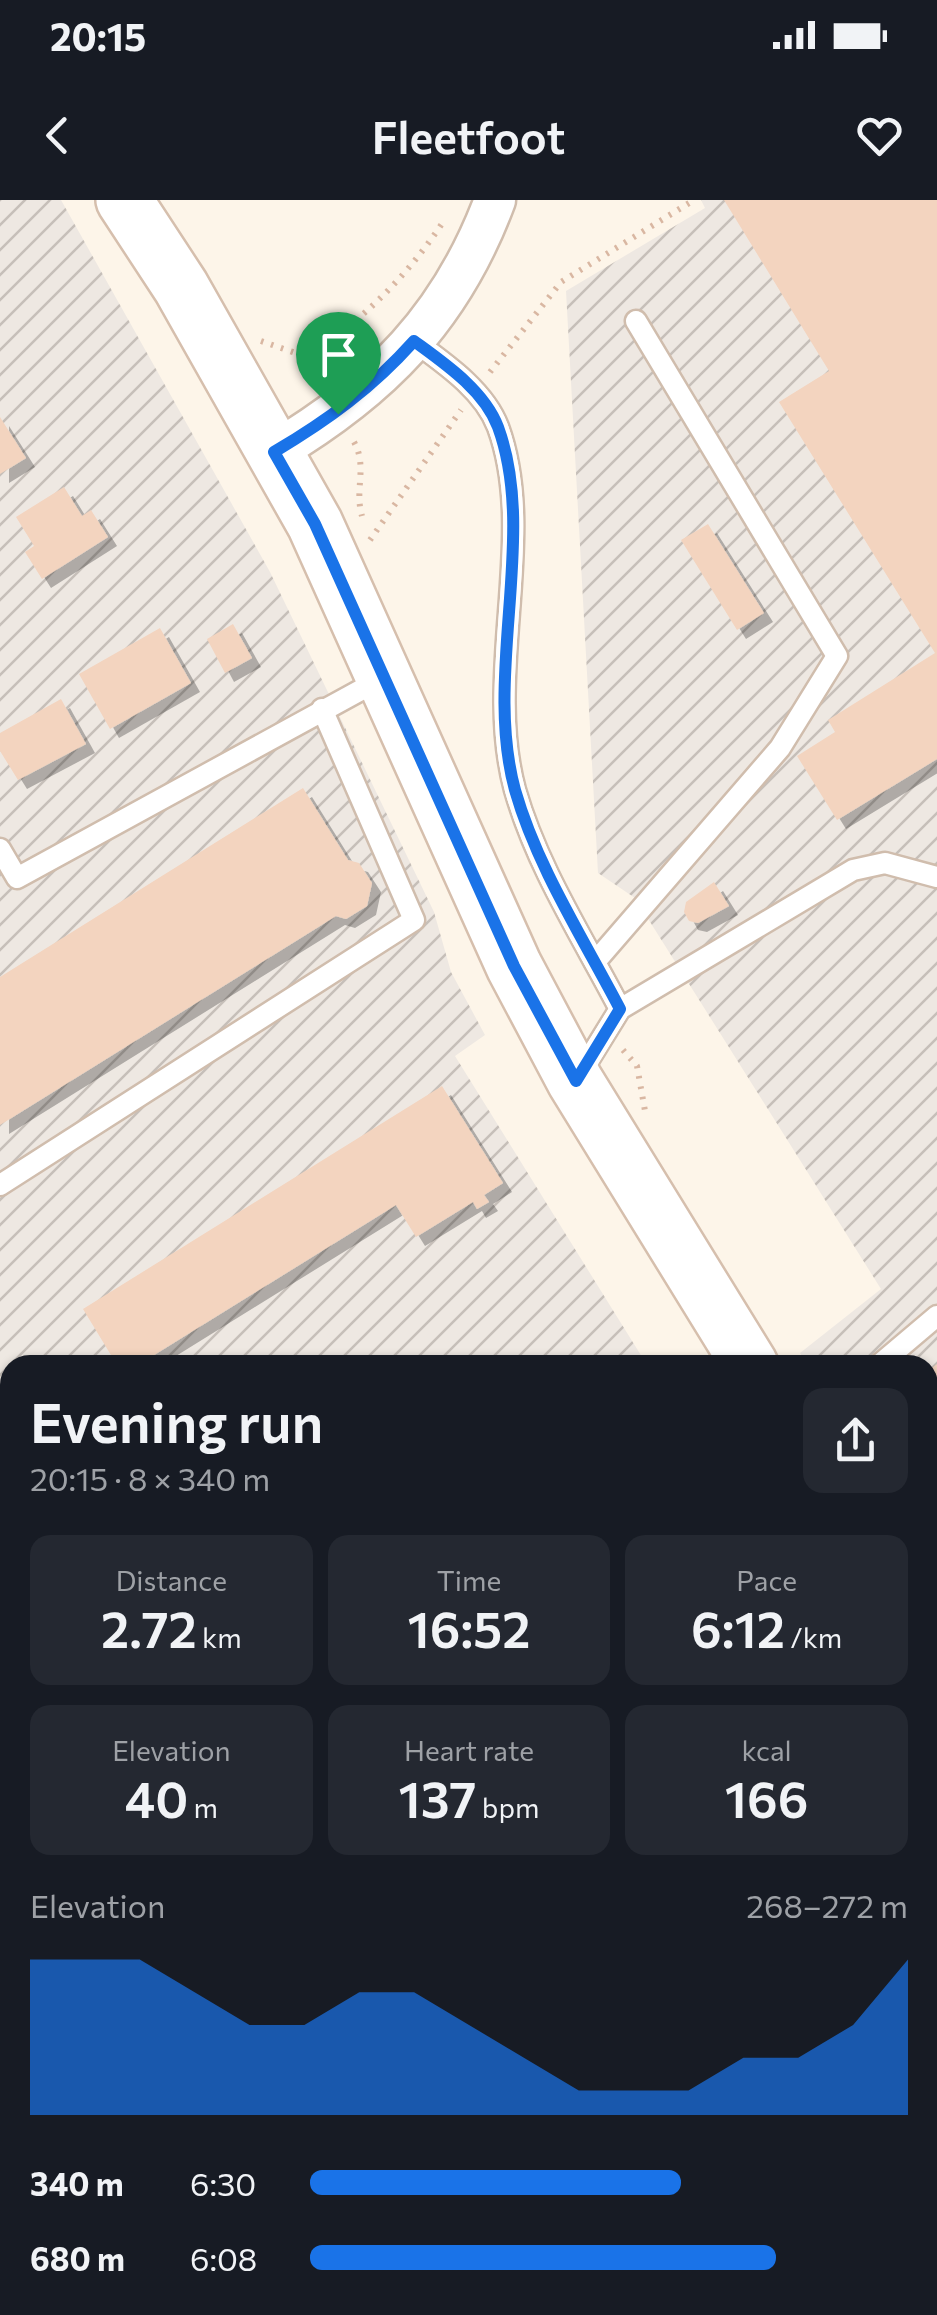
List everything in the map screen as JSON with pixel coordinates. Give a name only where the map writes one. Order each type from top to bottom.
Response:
[{"type":"main road","points":[[124,200],[181,287],[315,524],[514,966],[576,1081],[744,1355]]},
{"type":"street","points":[[274,452],[338,414],[376,384],[414,341],[453,283],[495,200]]},
{"type":"lane","points":[[596,962],[780,748],[837,656],[636,320]]},
{"type":"lane","points":[[414,341],[474,391],[497,424],[508,467],[512,521],[504,726],[515,789],[541,858],[620,1009]]},
{"type":"lane","points":[[0,850],[18,878],[383,678]]},
{"type":"lane","points":[[0,1185],[414,920],[322,709]]},
{"type":"lane","points":[[576,1081],[620,1009],[853,870],[885,864],[937,877]]},
{"type":"lane","points":[[891,1355],[937,1316]]},
{"type":"path","points":[[370,540],[474,391],[561,282],[694,200]]},
{"type":"path","points":[[304,356],[336,338],[406,272],[449,211]]},
{"type":"path","points":[[256,340],[304,356],[364,459],[358,503],[376,559]]},
{"type":"path","points":[[606,1031],[638,1066],[648,1126]]},
{"type":"shaded area","points":[[0,200],[61,200],[270,572],[434,912],[451,972],[485,1035],[455,1056],[641,1355],[0,1355]]},
{"type":"shaded area","points":[[701,200],[937,200],[937,1355],[801,1355],[881,1289],[635,898],[598,873],[566,291],[705,208]]},
{"type":"building","points":[[724,200],[937,200],[937,759],[837,820],[797,756],[835,732],[828,720],[935,653],[779,402],[829,371]]},
{"type":"building","points":[[0,417],[26,458],[0,474]]},
{"type":"building","points":[[64,487],[82,516],[91,510],[108,537],[42,579],[25,552],[34,546],[16,517]]},
{"type":"building","points":[[708,524],[764,613],[737,630],[681,540]]},
{"type":"building","points":[[233,624],[252,658],[225,673],[207,639]]},
{"type":"building","points":[[160,628],[191,683],[110,729],[79,674]]},
{"type":"building","points":[[61,699],[86,744],[18,780],[0,751],[0,733]]},
{"type":"building","points":[[303,788],[348,860],[359,863],[372,883],[367,906],[346,919],[336,916],[0,1125],[0,977]]},
{"type":"building","points":[[714,882],[729,906],[698,923],[689,921],[684,912],[686,902]]},
{"type":"building","points":[[442,1086],[503,1183],[484,1195],[489,1202],[477,1209],[473,1202],[416,1237],[396,1205],[154,1355],[111,1355],[83,1309]]},
{"type":"route","points":[[414,341],[474,391],[497,424],[508,467],[512,521],[504,726],[515,789],[541,858],[620,1009],[576,1081],[514,966],[315,524],[274,452],[338,414],[376,384],[414,341]]}]
